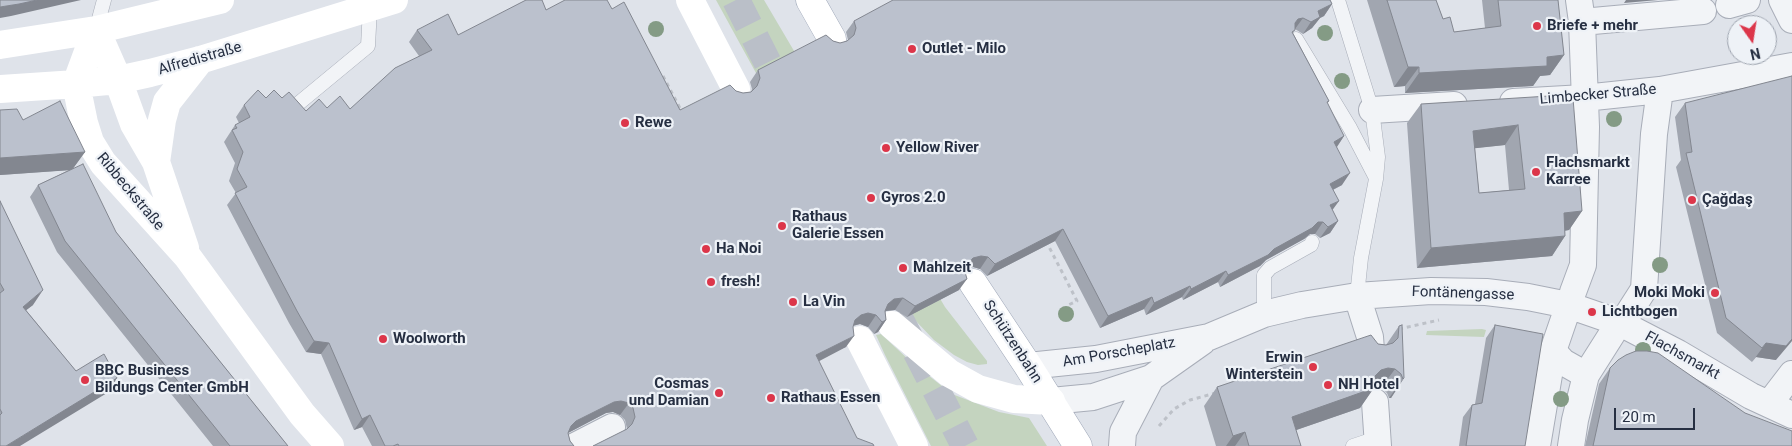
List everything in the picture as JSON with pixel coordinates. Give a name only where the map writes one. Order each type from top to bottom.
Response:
[{"type":"street","points":[[0,45],[96,30],[220,0]]},
{"type":"street","points":[[810,0],[832,40]]},
{"type":"street","points":[[1782,0],[1792,20]]},
{"type":"street","points":[[687,3],[736,89]]},
{"type":"street","name":"Alfredistraße","points":[[0,89],[118,80],[200,60],[382,4]]},
{"type":"street","points":[[1537,446],[1553,351],[1583,266],[1586,127],[1580,11],[1722,6]]},
{"type":"street","points":[[76,84],[96,30]]},
{"type":"street","name":"Ribbeckstraße","points":[[96,30],[118,80],[134,124],[156,162],[188,256]]},
{"type":"street","name":"Ribbeckstraße","points":[[156,162],[162,120],[167,102],[200,60]]},
{"type":"street","name":"Limbecker Straße","points":[[1372,110],[1584,98],[1660,90],[1792,66]]},
{"type":"street","name":"Ribbeckstraße","points":[[76,84],[90,142],[103,163],[188,256],[302,414],[330,446]]},
{"type":"street","points":[[1571,446],[1586,374],[1644,289],[1654,134],[1660,90]]},
{"type":"street","name":"Schützenbahn","points":[[973,283],[1078,446]]},
{"type":"street","name":"Fontänengasse","points":[[1357,296],[1430,291],[1486,292],[1569,304]]},
{"type":"street","points":[[1357,296],[1370,337],[1371,350]]},
{"type":"street","name":"Am Porscheplatz","points":[[1028,366],[1087,360],[1208,337],[1264,314],[1302,305],[1357,296]]},
{"type":"street","name":"Flachsmarkt","points":[[1569,304],[1620,323],[1678,353],[1751,396],[1786,394]]},
{"type":"street","name":"Schützenbahn","points":[[892,325],[949,373],[978,389],[1014,399],[1051,402]]},
{"type":"street","name":"Am Porscheplatz","points":[[1051,402],[1093,397],[1151,378],[1208,337]]},
{"type":"street","points":[[860,340],[914,446]]},
{"type":"street","points":[[1553,351],[1562,362],[1586,374]]},
{"type":"street","points":[[1122,446],[1123,432],[1151,378]]},
{"type":"street","points":[[1375,402],[1378,442]]},
{"type":"street","points":[[575,446],[612,427]]},
{"type":"lane","points":[[96,30],[104,0]]},
{"type":"lane","points":[[1338,0],[1372,110],[1378,157],[1376,179],[1361,258],[1357,296]]},
{"type":"lane","points":[[299,103],[368,46],[382,4]]},
{"type":"lane","points":[[1295,38],[1350,128],[1376,179]]},
{"type":"lane","points":[[1264,314],[1264,275],[1270,268],[1303,250],[1311,245],[1312,242]]},
{"type":"lane","points":[[1353,446],[1378,442]]},
{"type":"path","points":[[663,76],[686,120]]},
{"type":"path","points":[[1046,241],[1077,300],[1066,306]]},
{"type":"path","points":[[1157,428],[1174,408],[1190,400]]},
{"type":"green space","points":[[716,0],[764,0],[945,307],[987,361],[987,364],[978,365],[967,362],[954,355],[934,340],[912,317],[756,73]]},
{"type":"green space","points":[[1486,330],[1484,337],[1426,335],[1427,331]]},
{"type":"green space","points":[[881,334],[909,360],[952,394],[999,412],[1029,418],[1047,446],[931,446],[876,335]]},
{"type":"building","points":[[0,0],[37,0],[0,7]]},
{"type":"building","name":"Rathaus Galerie Essen","points":[[526,0],[542,0],[546,10],[565,0],[607,0],[612,9],[624,2],[680,110],[730,85],[736,91],[743,93],[751,92],[757,86],[760,78],[758,70],[826,35],[833,41],[840,43],[847,41],[854,35],[856,28],[854,21],[893,0],[1330,0],[1332,4],[1318,11],[1320,17],[1311,22],[1303,18],[1298,19],[1295,23],[1295,30],[1292,32],[1329,101],[1327,102],[1344,136],[1334,142],[1350,173],[1330,184],[1339,201],[1330,205],[1338,221],[1328,227],[1323,222],[1318,222],[1312,228],[1274,249],[1268,255],[1228,275],[1226,271],[1191,289],[1190,286],[1154,303],[1152,297],[1108,316],[1063,229],[995,264],[988,257],[973,258],[967,265],[965,272],[967,279],[915,306],[903,298],[894,299],[888,304],[885,311],[886,320],[882,322],[876,315],[868,313],[861,315],[855,320],[853,327],[854,336],[816,355],[857,438],[874,446],[593,446],[627,429],[632,424],[635,417],[633,408],[629,403],[621,401],[614,402],[576,421],[568,433],[570,441],[574,446],[399,446],[398,444],[385,446],[370,415],[362,419],[329,343],[314,341],[235,193],[247,187],[237,169],[243,152],[232,130],[237,128],[235,125],[250,117],[244,105],[258,90],[266,98],[274,90],[282,98],[289,92],[306,111],[319,99],[327,108],[340,96],[350,109],[395,68],[432,50],[417,30],[448,14],[458,35]]},
{"type":"building","points":[[1387,0],[1436,0],[1443,19],[1450,17],[1454,32],[1501,26],[1498,0],[1558,0],[1564,55],[1547,57],[1547,66],[1419,73],[1419,67],[1408,67]]},
{"type":"building","points":[[1792,76],[1792,339],[1786,346],[1766,343],[1762,348],[1726,318],[1686,153],[1692,152],[1685,103]]},
{"type":"building","name":"Flachsmarkt Karree","points":[[1549,96],[1549,101],[1573,98],[1582,211],[1564,213],[1565,236],[1431,248],[1421,104]],"holes":[[[1518,125],[1525,189],[1479,193],[1473,131]]]},
{"type":"building","points":[[60,101],[85,152],[0,158],[0,110],[17,109],[23,120]]},
{"type":"building","points":[[83,164],[116,232],[288,446],[230,446],[65,241],[38,185]]},
{"type":"building","points":[[0,201],[43,290],[23,307],[76,371],[104,354],[117,378],[6,446],[0,446],[0,415],[2,413],[0,409],[0,293],[4,290],[0,283]]},
{"type":"building","name":"NH Hotel","points":[[1402,325],[1404,378],[1395,369],[1381,370],[1375,376],[1374,388],[1292,417],[1301,446],[1249,446],[1245,432],[1233,436],[1217,387],[1371,335],[1378,344],[1386,345],[1393,343],[1398,338],[1399,326]]},
{"type":"building","points":[[1495,325],[1543,334],[1525,446],[1466,446],[1472,405],[1482,403]]},
{"type":"building","points":[[1636,351],[1658,353],[1745,413],[1792,431],[1792,446],[1593,446],[1610,368],[1618,360]]},
{"type":"tunnel","points":[[736,0],[786,99]]},
{"type":"tunnel","points":[[878,277],[965,446]]},
{"type":"place","name":"Briefe + mehr","points":[[1537,26]]},
{"type":"place","name":"Outlet - Milo","points":[[912,49]]},
{"type":"place","name":"Rewe","points":[[625,123]]},
{"type":"place","name":"Yellow River","points":[[886,148]]},
{"type":"place","name":"Flachsmarkt Karree","points":[[1536,172]]},
{"type":"place","name":"Gyros 2.0","points":[[871,198]]},
{"type":"place","name":"Çağdaş","points":[[1692,200]]},
{"type":"place","name":"Rathaus Galerie Essen","points":[[782,226]]},
{"type":"place","name":"Ha Noi","points":[[706,249]]},
{"type":"place","name":"Mahlzeit","points":[[903,268]]},
{"type":"place","name":"fresh!","points":[[711,282]]},
{"type":"place","name":"Moki Moki","points":[[1715,293]]},
{"type":"place","name":"La Vin","points":[[793,302]]},
{"type":"place","name":"Lichtbogen","points":[[1592,312]]},
{"type":"place","name":"Woolworth","points":[[383,339]]},
{"type":"place","name":"Erwin Winterstein","points":[[1313,367]]},
{"type":"place","name":"BBC Business Bildungs Center GmbH","points":[[85,380]]},
{"type":"place","name":"NH Hotel","points":[[1328,385]]},
{"type":"place","name":"Cosmas und Damian","points":[[719,393]]},
{"type":"place","name":"Rathaus Essen","points":[[771,398]]}]
